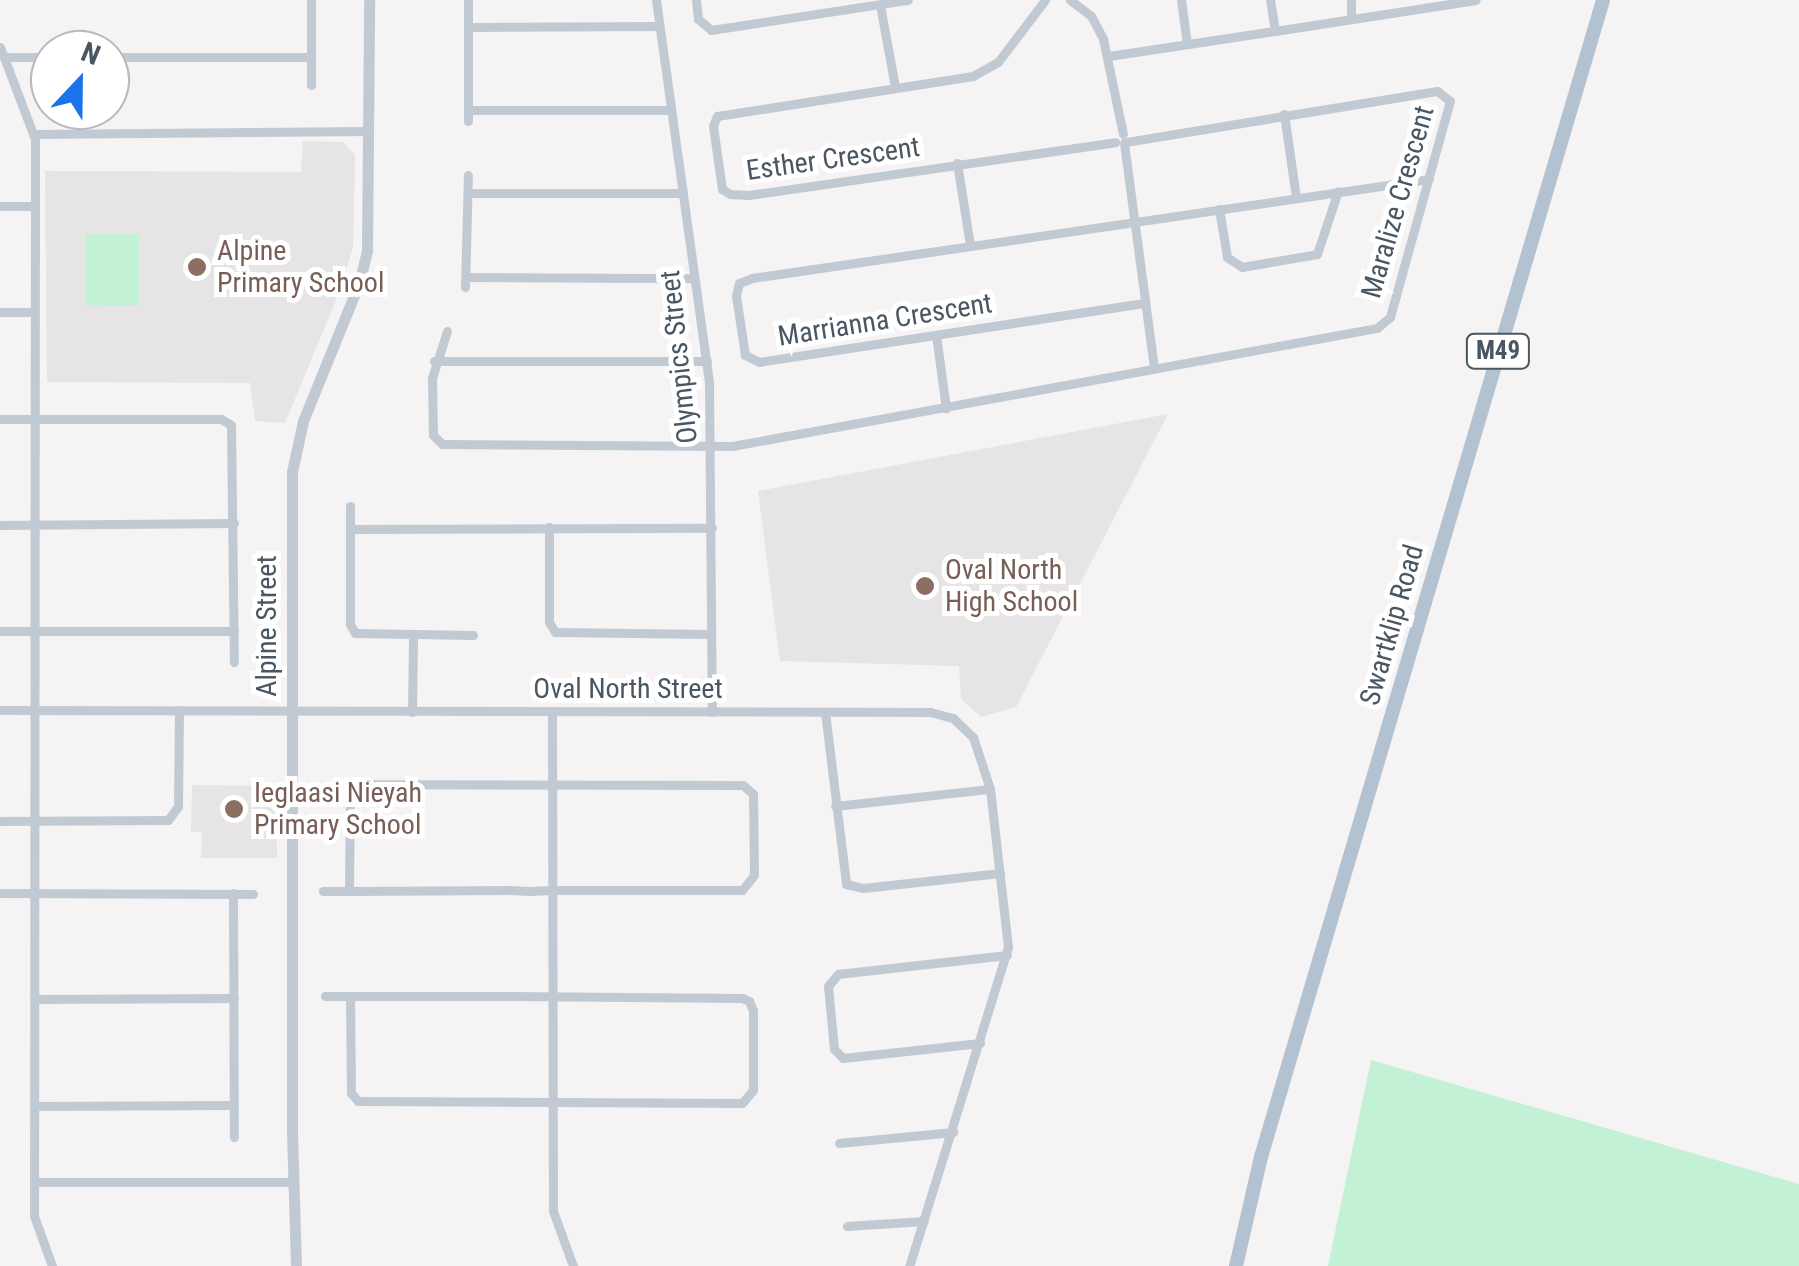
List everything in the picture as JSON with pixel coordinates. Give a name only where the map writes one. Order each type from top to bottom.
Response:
[{"type":"main road","name":"Swartklip Road","points":[[1236,1266],[1266,1139],[1602,0]]},
{"type":"street","points":[[310,85],[311,0]]},
{"type":"street","name":"Alpine Street","points":[[296,1266],[292,1182],[294,458],[303,421],[365,262],[369,0]]},
{"type":"street","points":[[468,0],[468,116],[670,110]]},
{"type":"street","name":"Olympics Street","points":[[656,0],[707,362],[712,444],[712,712]]},
{"type":"street","points":[[696,0],[701,24],[711,30],[908,0]]},
{"type":"street","name":"Esther Crescent","points":[[1045,0],[988,69],[973,76],[718,116],[713,126],[722,189],[730,194],[750,194],[1120,139]]},
{"type":"street","points":[[447,331],[434,361],[433,434],[442,444],[761,444],[1154,367],[1109,56],[1091,16],[1070,0]]},
{"type":"street","points":[[1181,0],[1187,44]]},
{"type":"street","points":[[1270,0],[1275,31]]},
{"type":"street","points":[[1351,0],[1351,18]]},
{"type":"street","points":[[1109,56],[1351,18],[1381,8],[1476,0]]},
{"type":"street","points":[[880,5],[895,88]]},
{"type":"street","points":[[468,27],[660,26]]},
{"type":"street","points":[[30,55],[2,52],[34,134],[34,1182],[36,1224],[52,1266]]},
{"type":"street","points":[[130,57],[311,57]]},
{"type":"street","name":"Maralize Crescent","points":[[1120,139],[1441,92],[1449,98],[1450,108],[1392,310],[1382,326],[1154,367]]},
{"type":"street","points":[[1284,114],[1296,197]]},
{"type":"street","points":[[34,134],[369,131]]},
{"type":"street","points":[[957,163],[970,245]]},
{"type":"street","points":[[468,175],[467,282],[694,278]]},
{"type":"street","name":"Marrianna Crescent","points":[[1144,303],[754,362],[744,355],[737,288],[752,278],[1429,179]]},
{"type":"street","points":[[1219,209],[1227,257],[1242,268],[1317,254],[1338,192]]},
{"type":"street","points":[[468,193],[683,194]]},
{"type":"street","points":[[0,206],[34,206]]},
{"type":"street","points":[[0,312],[35,312]]},
{"type":"street","points":[[936,335],[946,408]]},
{"type":"street","points":[[434,361],[707,362]]},
{"type":"street","points":[[0,419],[227,421],[234,436],[234,662]]},
{"type":"street","points":[[350,506],[352,629],[364,636],[474,635]]},
{"type":"street","points":[[0,525],[234,524]]},
{"type":"street","points":[[549,527],[549,622],[554,632],[711,634]]},
{"type":"street","points":[[350,529],[712,528]]},
{"type":"street","points":[[0,631],[234,631]]},
{"type":"street","points":[[412,712],[413,636]]},
{"type":"street","name":"Oval North Street","points":[[0,710],[936,712],[961,724],[980,750],[990,790]]},
{"type":"street","points":[[0,821],[168,820],[175,815],[180,710]]},
{"type":"street","points":[[552,710],[554,1221],[573,1266]]},
{"type":"street","points":[[826,712],[843,879],[851,888],[1000,873]]},
{"type":"street","points":[[323,891],[350,891],[551,890],[736,890],[749,886],[754,875],[753,794],[746,786],[354,785],[350,792],[350,891]]},
{"type":"street","points":[[835,806],[990,790],[1006,955],[909,1266]]},
{"type":"street","points":[[0,893],[253,894]]},
{"type":"street","points":[[233,894],[234,1136]]},
{"type":"street","points":[[980,1044],[843,1058],[834,1049],[828,986],[838,974],[1006,955]]},
{"type":"street","points":[[325,996],[350,996],[742,998],[753,1011],[751,1097],[742,1102],[358,1102],[351,1093],[350,996]]},
{"type":"street","points":[[34,999],[234,998]]},
{"type":"street","points":[[34,1106],[234,1105]]},
{"type":"street","points":[[839,1143],[952,1132]]},
{"type":"street","points":[[34,1182],[292,1182]]},
{"type":"street","points":[[848,1226],[924,1221]]},
{"type":"shaded area","name":"Alpine Primary School","points":[[303,141],[343,142],[355,155],[353,247],[341,288],[285,423],[255,421],[250,383],[47,382],[45,171],[301,172]]},
{"type":"shaded area","name":"Oval North High School","points":[[1168,414],[1016,707],[981,717],[961,699],[959,666],[780,661],[758,491]]},
{"type":"shaded area","name":"Ieglaasi Nieyah Primary School","points":[[192,785],[276,786],[277,858],[201,858],[202,832],[191,832]]},
{"type":"green space","points":[[86,234],[139,234],[139,306],[86,305]]},
{"type":"green space","points":[[1371,1060],[1799,1184],[1799,1266],[1328,1266]]},
{"type":"place","name":"Alpine Primary School","points":[[197,267]]},
{"type":"place","name":"Oval North High School","points":[[925,586]]},
{"type":"place","name":"Ieglaasi Nieyah Primary School","points":[[234,809]]}]
